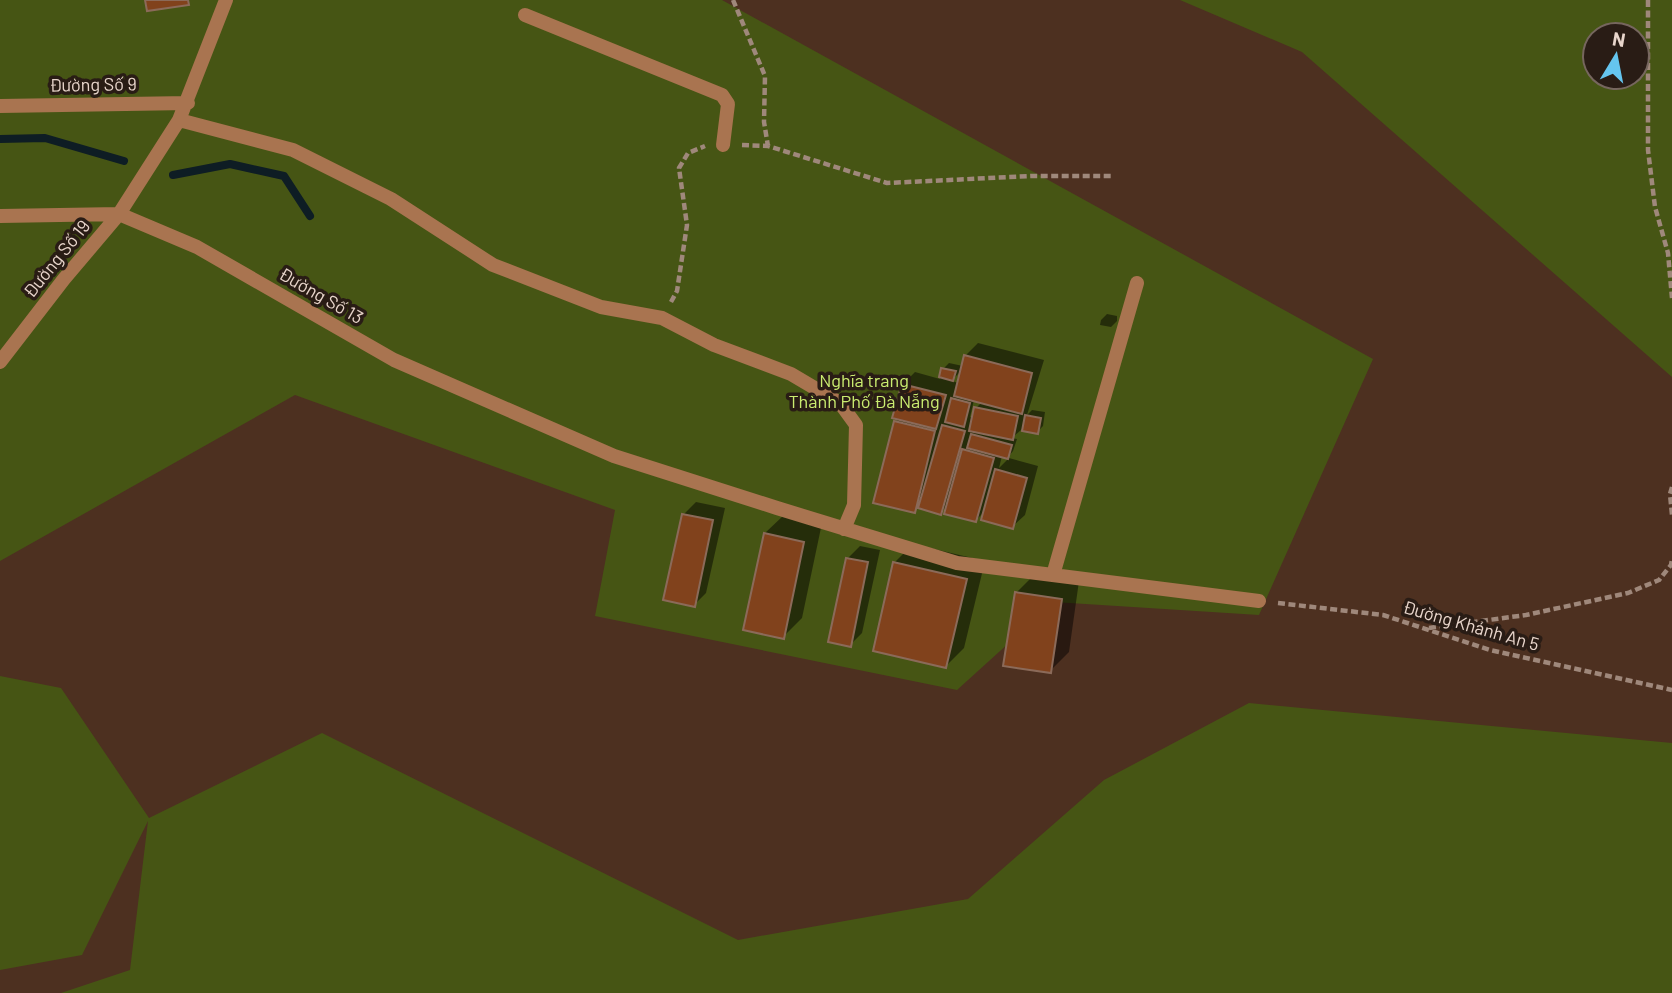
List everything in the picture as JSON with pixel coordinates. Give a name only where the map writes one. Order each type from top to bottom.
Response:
[{"type":"street","name":"Đường Số 19","points":[[0,362],[64,279],[119,214],[179,120],[188,103],[226,0]]},
{"type":"street","points":[[525,15],[722,95],[728,104],[723,145]]},
{"type":"street","name":"Đường Số 9","points":[[0,106],[188,103]]},
{"type":"street","points":[[179,120],[293,150],[390,199],[492,265],[601,307],[662,318],[714,345],[792,374],[841,403],[856,425],[854,505],[844,528]]},
{"type":"street","name":"Đường Số 13","points":[[0,216],[119,214],[197,247],[394,360],[614,456],[957,563],[1259,601]]},
{"type":"street","points":[[1053,575],[1137,283]]},
{"type":"street","points":[[0,337],[15,343]]},
{"type":"path","points":[[733,0],[765,76],[764,121],[768,146]]},
{"type":"path","points":[[1648,0],[1648,150],[1655,207],[1668,253],[1672,298]]},
{"type":"path","points":[[662,318],[677,291],[687,225],[679,168],[688,153],[710,145],[768,146],[887,183],[1032,176],[1113,176]]},
{"type":"path","points":[[1672,487],[1672,515]]},
{"type":"path","points":[[1426,629],[1527,615],[1628,593],[1659,580],[1671,565],[1672,559]]},
{"type":"path","name":"Đường Khánh An 5","points":[[1259,601],[1383,615],[1490,650],[1672,690]]},
{"type":"green space","name":"Nghĩa trang Thành Phố Đà Nẵng","points":[[0,0],[722,0],[1373,359],[1259,615],[1054,602],[957,690],[595,616],[615,510],[295,395],[0,561]]},
{"type":"green space","points":[[1180,0],[1672,0],[1672,377],[1302,52]]},
{"type":"green space","points":[[0,676],[61,688],[149,818],[322,733],[738,940],[968,899],[1104,780],[1249,703],[1672,743],[1672,993],[61,993],[130,970],[148,821],[82,955],[0,970]]},
{"type":"building","points":[[145,0],[188,0],[189,5],[147,11]]},
{"type":"building","points":[[964,355],[1032,373],[1022,414],[954,396]]},
{"type":"building","points":[[941,368],[956,371],[953,381],[939,377]]},
{"type":"building","points":[[902,384],[946,395],[936,429],[892,418]]},
{"type":"building","points":[[951,398],[970,403],[964,427],[945,422]]},
{"type":"building","points":[[974,407],[1018,416],[1013,440],[969,431]]},
{"type":"building","points":[[1025,415],[1041,418],[1038,434],[1022,431]]},
{"type":"building","points":[[894,421],[935,431],[915,513],[873,503]]},
{"type":"building","points":[[942,425],[965,431],[941,515],[918,508]]},
{"type":"building","points":[[971,434],[1012,445],[1008,459],[967,448]]},
{"type":"building","points":[[962,449],[994,458],[976,522],[944,514]]},
{"type":"building","points":[[995,469],[1027,478],[1013,529],[981,520]]},
{"type":"building","points":[[682,514],[713,520],[695,607],[663,600]]},
{"type":"building","points":[[764,533],[804,542],[784,639],[743,630]]},
{"type":"building","points":[[846,558],[868,562],[851,647],[828,642]]},
{"type":"building","points":[[893,562],[967,579],[946,668],[873,651]]},
{"type":"building","points":[[1015,592],[1062,599],[1051,673],[1003,666]]},
{"type":"waterway","points":[[0,139],[45,138],[124,161]]},
{"type":"waterway","points":[[173,175],[230,164],[284,176],[310,216]]}]
